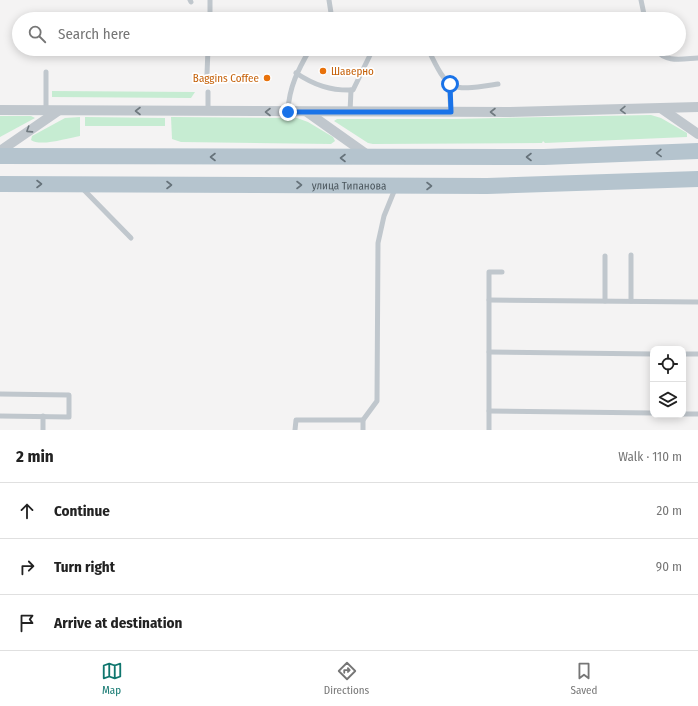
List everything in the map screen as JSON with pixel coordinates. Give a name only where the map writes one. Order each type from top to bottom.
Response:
[{"type":"main road","points":[[0,156],[372,158],[544,157],[698,151]]},
{"type":"main road","name":"улица Типанова","points":[[0,184],[396,186],[565,185],[698,179]]},
{"type":"street","points":[[0,110],[451,112],[662,109],[698,107]]},
{"type":"street","points":[[662,109],[698,134]]},
{"type":"street","points":[[0,151],[58,111]]},
{"type":"street","points":[[307,112],[372,158]]},
{"type":"lane","points":[[210,0],[210,12]]},
{"type":"lane","points":[[329,0],[331,12]]},
{"type":"lane","points":[[641,0],[644,12]]},
{"type":"lane","points":[[207,74],[208,56]]},
{"type":"lane","points":[[288,112],[289,94],[296,73],[306,56]]},
{"type":"lane","points":[[350,112],[351,90],[357,84],[370,56]]},
{"type":"lane","points":[[431,56],[440,74],[450,84],[459,88],[498,84]]},
{"type":"lane","points":[[661,56],[670,60],[698,58]]},
{"type":"lane","points":[[46,72],[46,111]]},
{"type":"lane","points":[[296,73],[311,82],[326,88],[351,90]]},
{"type":"lane","points":[[450,84],[451,112]]},
{"type":"lane","points":[[208,92],[208,112]]},
{"type":"lane","points":[[78,184],[131,238]]},
{"type":"lane","points":[[363,430],[363,420],[377,401],[378,243],[384,216],[396,186]]},
{"type":"lane","points":[[631,255],[631,301]]},
{"type":"lane","points":[[605,256],[605,301]]},
{"type":"lane","points":[[488,430],[489,272],[502,272]]},
{"type":"lane","points":[[489,300],[698,302]]},
{"type":"lane","points":[[489,352],[650,354]]},
{"type":"lane","points":[[686,354],[698,354]]},
{"type":"lane","points":[[0,394],[69,395],[69,417],[0,416]]},
{"type":"lane","points":[[489,411],[650,413]]},
{"type":"lane","points":[[686,414],[698,414]]},
{"type":"lane","points":[[43,416],[43,430]]},
{"type":"lane","points":[[295,430],[296,420],[363,420]]},
{"type":"green space","points":[[52,91],[195,92],[191,98],[52,97]]},
{"type":"green space","points":[[651,115],[661,118],[687,133],[687,137],[545,143],[543,141],[542,143],[373,144],[368,143],[334,121],[337,119],[452,119]]},
{"type":"green space","points":[[0,116],[31,116],[35,118],[0,137]]},
{"type":"green space","points":[[80,117],[80,136],[41,143],[31,140],[32,136],[65,118]]},
{"type":"green space","points":[[85,117],[165,118],[165,126],[85,126]]},
{"type":"green space","points":[[171,117],[297,118],[308,122],[333,137],[335,141],[331,144],[181,142],[172,139]]},
{"type":"place","name":"Шаверно","points":[[323,71]]},
{"type":"place","name":"Baggins Coffee","points":[[267,78]]},
{"type":"route","points":[[288,112],[451,112],[450,84]]}]
